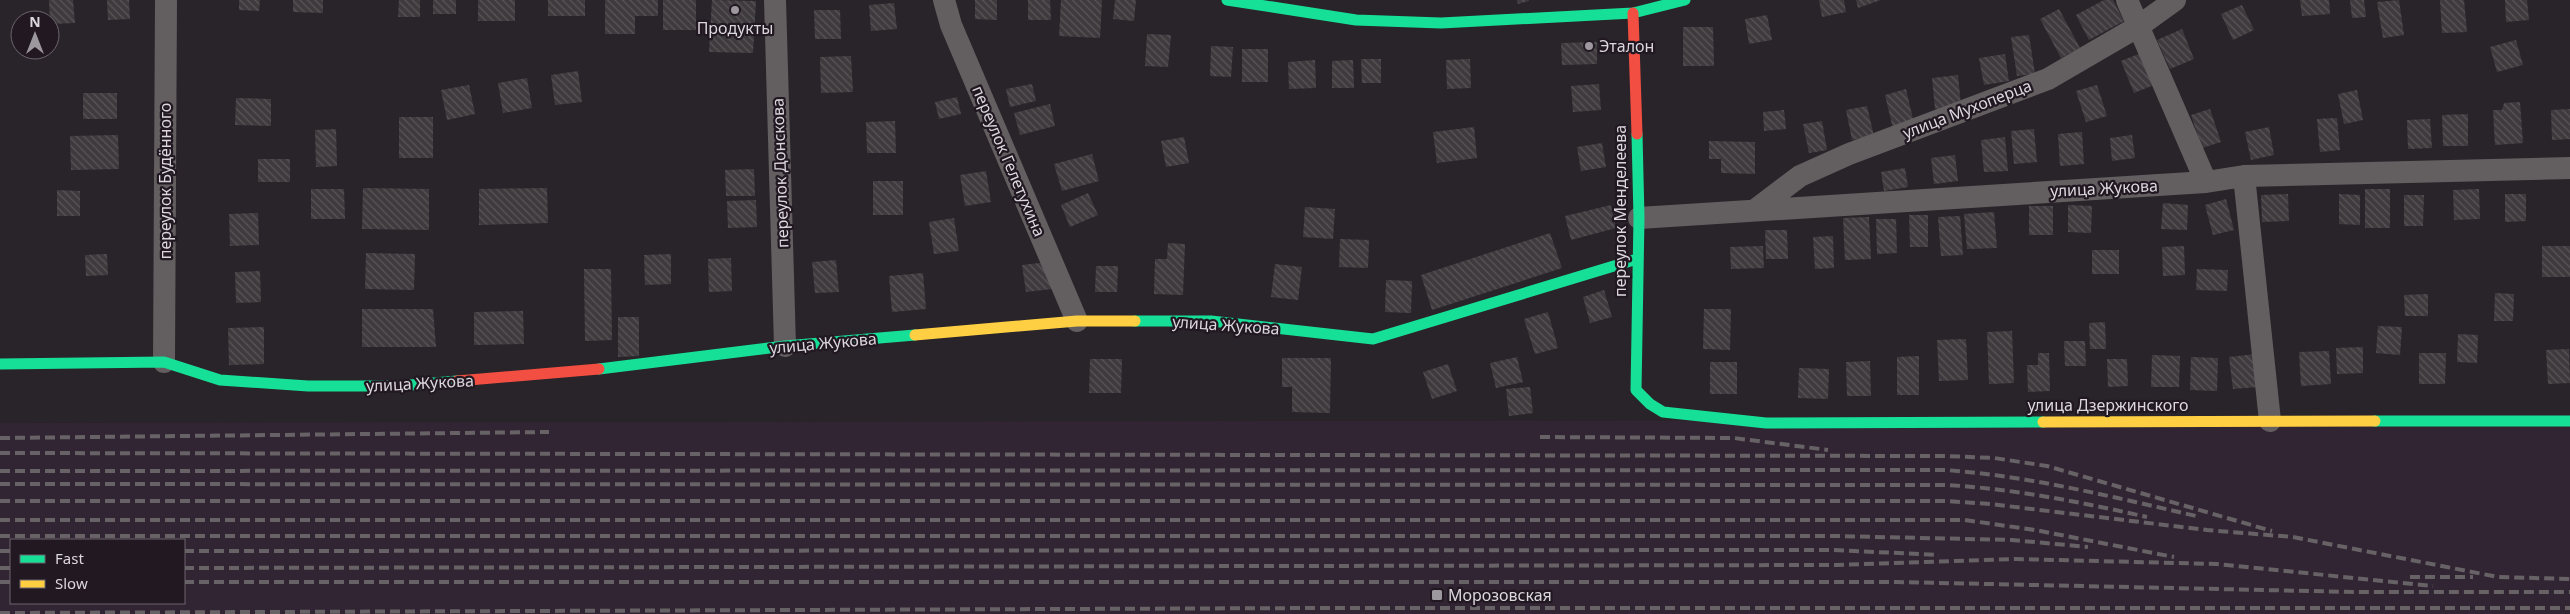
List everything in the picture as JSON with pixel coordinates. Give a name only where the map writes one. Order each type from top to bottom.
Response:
[{"type":"street","name":"переулок Будённого","points":[[164,362],[166,0]]},
{"type":"street","name":"переулок Донскова","points":[[775,0],[785,346]]},
{"type":"street","name":"переулок Гелетухина","points":[[944,0],[951,25],[1077,321]]},
{"type":"street","points":[[1227,0],[1356,20],[1441,23],[1633,13],[1685,0]]},
{"type":"street","points":[[2127,0],[2206,182]]},
{"type":"street","name":"улица Мухоперца","points":[[1755,210],[1800,176],[1849,154],[2048,79],[2139,26],[2175,0]]},
{"type":"street","name":"переулок Менделеева","points":[[1633,13],[1639,218],[1636,390],[1650,404]]},
{"type":"street","name":"улица Жукова","points":[[1639,218],[2206,182],[2244,176],[2570,168]]},
{"type":"street","points":[[2244,176],[2270,421]]},
{"type":"street","name":"улица Жукова","points":[[0,364],[164,362],[220,380],[308,386],[398,386],[594,370],[785,346],[1077,321],[1211,321],[1373,339],[1637,259]]},
{"type":"street","name":"улица Дзержинского","points":[[1650,404],[1663,412],[1766,423],[2570,421]]},
{"type":"shaded area","points":[[2164,420],[2570,423],[2570,614],[0,614],[0,423]]},
{"type":"building","points":[[49,0],[73,0],[75,23],[60,24],[60,10],[49,10]]},
{"type":"building","points":[[107,0],[129,0],[130,19],[108,20]]},
{"type":"building","points":[[239,0],[260,0],[259,11],[239,10]]},
{"type":"building","points":[[293,0],[323,0],[323,13],[293,12]]},
{"type":"building","points":[[399,0],[420,0],[420,17],[398,17]]},
{"type":"building","points":[[433,0],[456,0],[456,14],[433,14]]},
{"type":"building","points":[[478,0],[515,0],[515,21],[478,21]]},
{"type":"building","points":[[548,0],[585,0],[585,16],[548,16]]},
{"type":"building","points":[[605,0],[658,0],[658,16],[635,16],[635,34],[605,34]]},
{"type":"building","points":[[663,0],[696,0],[696,30],[663,30]]},
{"type":"building","points":[[712,0],[756,1],[753,53],[709,52]]},
{"type":"building","points":[[975,0],[997,0],[997,20],[975,19]]},
{"type":"building","points":[[1028,0],[1050,0],[1051,20],[1028,20]]},
{"type":"building","points":[[1061,0],[1102,0],[1100,38],[1059,36]]},
{"type":"building","points":[[1115,0],[1136,0],[1134,21],[1113,19]]},
{"type":"building","points":[[1517,0],[1529,0],[1529,1],[1518,4]]},
{"type":"building","points":[[1819,0],[1844,0],[1846,12],[1822,17]]},
{"type":"building","points":[[1856,0],[1881,0],[1858,8]]},
{"type":"building","points":[[2104,0],[2113,0],[2124,21],[2089,40],[2076,15]]},
{"type":"building","points":[[2300,0],[2329,0],[2330,14],[2302,16]]},
{"type":"building","points":[[2350,0],[2364,0],[2366,17],[2352,18]]},
{"type":"building","points":[[2399,0],[2404,35],[2383,38],[2377,2]]},
{"type":"building","points":[[2440,0],[2464,0],[2467,32],[2442,33]]},
{"type":"building","points":[[2505,0],[2527,0],[2529,20],[2506,22]]},
{"type":"building","points":[[894,3],[897,29],[871,31],[869,5]]},
{"type":"building","points":[[2242,5],[2254,30],[2233,40],[2221,14]]},
{"type":"building","points":[[2059,9],[2080,48],[2061,58],[2040,19]]},
{"type":"building","points":[[814,10],[840,10],[841,39],[815,39]]},
{"type":"building","points":[[1767,15],[1772,40],[1749,44],[1745,19]]},
{"type":"building","points":[[1683,27],[1713,27],[1714,66],[1683,66]]},
{"type":"building","points":[[2182,29],[2194,59],[2170,69],[2157,40]]},
{"type":"building","points":[[1147,34],[1171,35],[1168,67],[1145,66]]},
{"type":"building","points":[[2029,35],[2035,74],[2017,76],[2011,37]]},
{"type":"building","points":[[2516,40],[2523,65],[2497,72],[2490,47]]},
{"type":"building","points":[[1597,42],[1597,64],[1562,65],[1561,43]]},
{"type":"building","points":[[1211,46],[1233,47],[1231,77],[1210,76]]},
{"type":"building","points":[[1242,49],[1268,49],[1268,82],[1242,82]]},
{"type":"building","points":[[2141,53],[2154,85],[2134,93],[2121,61]]},
{"type":"building","points":[[2005,54],[2009,81],[1984,85],[1979,58]]},
{"type":"building","points":[[851,56],[853,92],[821,93],[820,57]]},
{"type":"building","points":[[1361,59],[1381,59],[1381,83],[1362,83]]},
{"type":"building","points":[[1470,59],[1471,88],[1447,89],[1446,60]]},
{"type":"building","points":[[1315,60],[1316,88],[1289,89],[1288,62]]},
{"type":"building","points":[[1353,60],[1354,88],[1332,88],[1332,61]]},
{"type":"building","points":[[578,71],[582,102],[555,105],[551,75]]},
{"type":"building","points":[[1958,75],[1961,106],[1935,109],[1932,78]]},
{"type":"building","points":[[527,78],[532,108],[503,113],[498,83]]},
{"type":"building","points":[[1032,84],[1036,101],[1010,107],[1006,89]]},
{"type":"building","points":[[1599,84],[1601,110],[1573,112],[1571,86]]},
{"type":"building","points":[[469,85],[475,114],[447,120],[441,90]]},
{"type":"building","points":[[2097,85],[2107,116],[2086,122],[2076,91]]},
{"type":"building","points":[[1906,89],[1914,123],[1893,129],[1885,95]]},
{"type":"building","points":[[2357,90],[2363,120],[2344,124],[2338,94]]},
{"type":"building","points":[[83,93],[117,93],[117,119],[83,119]]},
{"type":"building","points":[[957,97],[961,114],[939,119],[935,102]]},
{"type":"building","points":[[236,98],[271,99],[271,126],[235,125]]},
{"type":"building","points":[[2520,102],[2523,143],[2495,145],[2493,110],[2502,110],[2504,103]]},
{"type":"building","points":[[1050,104],[1055,126],[1020,135],[1014,113]]},
{"type":"building","points":[[1867,106],[1874,136],[1852,140],[1846,110]]},
{"type":"building","points":[[2210,109],[2221,142],[2202,148],[2191,115]]},
{"type":"building","points":[[2570,109],[2570,139],[2552,140],[2551,110]]},
{"type":"building","points":[[1784,110],[1786,129],[1764,131],[1763,112]]},
{"type":"building","points":[[2468,114],[2468,146],[2443,146],[2442,115]]},
{"type":"building","points":[[399,117],[433,117],[433,158],[399,158]]},
{"type":"building","points":[[2337,118],[2340,150],[2320,152],[2317,119]]},
{"type":"building","points":[[2430,119],[2432,148],[2408,149],[2407,120]]},
{"type":"building","points":[[895,121],[896,153],[867,153],[866,122]]},
{"type":"building","points":[[1822,121],[1827,150],[1809,153],[1803,124]]},
{"type":"building","points":[[1474,127],[1477,158],[1437,163],[1433,132]]},
{"type":"building","points":[[2269,127],[2274,155],[2251,160],[2245,132]]},
{"type":"building","points":[[336,129],[337,166],[316,167],[315,130]]},
{"type":"building","points":[[2034,129],[2037,162],[2014,164],[2011,131]]},
{"type":"building","points":[[2082,132],[2084,164],[2060,166],[2058,134]]},
{"type":"building","points":[[118,135],[119,169],[71,170],[70,136]]},
{"type":"building","points":[[2132,135],[2135,158],[2112,161],[2110,138]]},
{"type":"building","points":[[1184,137],[1189,163],[1166,167],[1161,141]]},
{"type":"building","points":[[2005,137],[2008,171],[1984,172],[1981,140]]},
{"type":"building","points":[[1709,141],[1755,142],[1755,174],[1721,173],[1721,159],[1709,159]]},
{"type":"building","points":[[1602,143],[1606,167],[1581,171],[1577,147]]},
{"type":"building","points":[[1092,154],[1099,181],[1062,191],[1054,164]]},
{"type":"building","points":[[1955,155],[1958,181],[1934,184],[1931,158]]},
{"type":"building","points":[[258,159],[290,159],[290,182],[258,182]]},
{"type":"building","points":[[1905,168],[1908,187],[1884,191],[1881,172]]},
{"type":"building","points":[[754,169],[755,196],[726,196],[725,170]]},
{"type":"building","points":[[986,171],[991,202],[965,206],[960,175]]},
{"type":"building","points":[[873,181],[903,181],[903,215],[873,215]]},
{"type":"building","points":[[363,188],[429,189],[429,230],[362,229]]},
{"type":"building","points":[[547,188],[548,223],[479,225],[479,189]]},
{"type":"building","points":[[311,189],[344,189],[345,219],[311,219]]},
{"type":"building","points":[[2365,189],[2390,189],[2390,228],[2365,228]]},
{"type":"building","points":[[2479,189],[2480,219],[2454,220],[2453,190]]},
{"type":"building","points":[[57,190],[80,191],[80,216],[57,216]]},
{"type":"building","points":[[1088,193],[1098,215],[1070,227],[1061,205]]},
{"type":"building","points":[[2288,194],[2289,221],[2262,222],[2261,195]]},
{"type":"building","points":[[2339,194],[2360,195],[2360,225],[2339,224]]},
{"type":"building","points":[[2505,194],[2526,194],[2526,221],[2505,222]]},
{"type":"building","points":[[2404,195],[2424,195],[2423,226],[2404,226]]},
{"type":"building","points":[[2226,199],[2234,230],[2213,235],[2205,205]]},
{"type":"building","points":[[756,200],[757,227],[728,228],[727,201]]},
{"type":"building","points":[[2163,203],[2188,205],[2187,230],[2161,229]]},
{"type":"building","points":[[1611,205],[1616,228],[1571,240],[1565,216]]},
{"type":"building","points":[[2068,205],[2092,206],[2091,233],[2068,232]]},
{"type":"building","points":[[2029,206],[2053,206],[2053,235],[2029,235]]},
{"type":"building","points":[[1305,207],[1335,209],[1333,239],[1303,237]]},
{"type":"building","points":[[1994,212],[1997,248],[1967,249],[1964,214]]},
{"type":"building","points":[[258,213],[259,245],[230,246],[229,214]]},
{"type":"building","points":[[1909,215],[1928,215],[1928,247],[1910,247]]},
{"type":"building","points":[[1960,216],[1963,255],[1941,256],[1938,217]]},
{"type":"building","points":[[1869,217],[1871,259],[1845,260],[1843,218]]},
{"type":"building","points":[[954,218],[959,251],[934,254],[929,222]]},
{"type":"building","points":[[1876,219],[1896,219],[1897,253],[1877,254]]},
{"type":"building","points":[[1765,230],[1787,230],[1788,259],[1766,259]]},
{"type":"building","points":[[1550,233],[1562,268],[1432,310],[1421,275]]},
{"type":"building","points":[[1833,236],[1834,268],[1815,269],[1813,237]]},
{"type":"building","points":[[1340,239],[1369,240],[1368,268],[1339,267]]},
{"type":"building","points":[[1168,243],[1185,244],[1183,295],[1154,294],[1155,259],[1167,259]]},
{"type":"building","points":[[1763,246],[1764,268],[1731,269],[1730,247]]},
{"type":"building","points":[[2184,246],[2185,275],[2163,276],[2162,247]]},
{"type":"building","points":[[2542,246],[2570,246],[2570,277],[2542,277]]},
{"type":"building","points":[[2092,250],[2119,250],[2119,274],[2092,274]]},
{"type":"building","points":[[366,253],[415,254],[414,290],[365,289]]},
{"type":"building","points":[[107,254],[108,275],[86,276],[85,255]]},
{"type":"building","points":[[671,254],[671,284],[645,285],[644,255]]},
{"type":"building","points":[[731,258],[732,291],[709,292],[708,259]]},
{"type":"building","points":[[836,260],[839,292],[815,293],[812,262]]},
{"type":"building","points":[[1048,262],[1052,289],[1026,292],[1022,265]]},
{"type":"building","points":[[1275,264],[1302,267],[1298,300],[1271,297]]},
{"type":"building","points":[[1096,266],[1118,266],[1117,292],[1095,292]]},
{"type":"building","points":[[584,269],[611,269],[612,340],[585,341]]},
{"type":"building","points":[[2197,269],[2228,270],[2227,291],[2196,290]]},
{"type":"building","points":[[260,271],[261,302],[236,303],[235,272]]},
{"type":"building","points":[[923,273],[926,309],[892,312],[889,276]]},
{"type":"building","points":[[1386,280],[1412,281],[1411,313],[1385,312]]},
{"type":"building","points":[[1604,290],[1612,317],[1590,323],[1583,297]]},
{"type":"building","points":[[2495,293],[2514,294],[2513,321],[2494,321]]},
{"type":"building","points":[[2428,294],[2428,316],[2405,316],[2404,295]]},
{"type":"building","points":[[362,309],[433,309],[436,347],[362,347]]},
{"type":"building","points":[[1704,309],[1731,309],[1730,350],[1703,349]]},
{"type":"building","points":[[523,311],[524,344],[474,345],[474,312]]},
{"type":"building","points":[[1548,312],[1558,348],[1535,354],[1524,319]]},
{"type":"building","points":[[618,317],[639,317],[639,356],[618,357]]},
{"type":"building","points":[[2105,322],[2106,349],[2090,349],[2089,323]]},
{"type":"building","points":[[2378,326],[2402,327],[2400,355],[2376,353]]},
{"type":"building","points":[[264,327],[264,364],[229,365],[228,328]]},
{"type":"building","points":[[2012,331],[2014,383],[1989,384],[1987,332]]},
{"type":"building","points":[[2458,334],[2478,335],[2477,363],[2457,362]]},
{"type":"building","points":[[1966,339],[1968,380],[1939,381],[1937,340]]},
{"type":"building","points":[[2064,341],[2085,341],[2086,366],[2065,366]]},
{"type":"building","points":[[2363,347],[2363,373],[2337,374],[2336,348]]},
{"type":"building","points":[[2569,349],[2570,383],[2548,384],[2546,350]]},
{"type":"building","points":[[2329,351],[2331,384],[2301,386],[2299,352]]},
{"type":"building","points":[[2038,353],[2049,353],[2050,391],[2028,392],[2027,365],[2038,365]]},
{"type":"building","points":[[2419,353],[2446,353],[2445,384],[2419,384]]},
{"type":"building","points":[[2256,354],[2259,387],[2233,389],[2229,357]]},
{"type":"building","points":[[2152,355],[2180,356],[2179,387],[2151,387]]},
{"type":"building","points":[[1919,356],[1919,395],[1897,395],[1897,357]]},
{"type":"building","points":[[1517,357],[1523,382],[1496,388],[1490,363]]},
{"type":"building","points":[[2191,357],[2218,358],[2217,391],[2190,390]]},
{"type":"building","points":[[1282,358],[1331,358],[1330,413],[1292,412],[1292,387],[1282,387]]},
{"type":"building","points":[[1090,359],[1122,359],[1121,393],[1089,393]]},
{"type":"building","points":[[2107,359],[2127,359],[2128,386],[2108,387]]},
{"type":"building","points":[[1870,361],[1871,396],[1847,396],[1846,362]]},
{"type":"building","points":[[1710,362],[1737,362],[1737,394],[1710,394]]},
{"type":"building","points":[[1448,364],[1457,391],[1432,399],[1423,372]]},
{"type":"building","points":[[1799,368],[1829,369],[1828,399],[1798,398]]},
{"type":"building","points":[[1530,387],[1533,413],[1509,416],[1506,389]]},
{"type":"railway","points":[[0,438],[549,432]]},
{"type":"railway","points":[[1540,437],[1734,438],[1828,450]]},
{"type":"railway","points":[[0,453],[1947,456],[1994,458],[2047,466],[2272,531]]},
{"type":"railway","points":[[0,471],[1945,470],[2040,482],[2196,516]]},
{"type":"railway","points":[[0,484],[1947,485],[2047,497],[2147,517]]},
{"type":"railway","points":[[0,501],[1947,501],[1990,504],[2207,530],[2293,537],[2498,577],[2570,579]]},
{"type":"railway","points":[[0,520],[1965,520],[2035,530],[2174,557]]},
{"type":"railway","points":[[0,536],[1835,536],[2012,540],[2088,547]]},
{"type":"railway","points":[[185,551],[1834,550],[1939,555]]},
{"type":"railway","points":[[0,551],[10,551]]},
{"type":"railway","points":[[185,568],[1837,565],[2016,559],[2216,564],[2433,586]]},
{"type":"railway","points":[[0,568],[10,568]]},
{"type":"railway","points":[[2410,577],[2473,577]]},
{"type":"railway","points":[[0,582],[10,582]]},
{"type":"railway","points":[[185,582],[1897,582],[2354,592],[2570,592]]},
{"type":"railway","points":[[0,613],[1323,608],[2570,608]]},
{"type":"traffic: fast","points":[[1227,0],[1356,20],[1441,23],[1633,13],[1685,0]]},
{"type":"traffic: fast","points":[[1637,134],[1639,218],[1636,390],[1650,404],[1663,412],[1766,423],[2043,422]]},
{"type":"traffic: fast","points":[[1135,321],[1211,321],[1373,339],[1637,259]]},
{"type":"traffic: fast","points":[[599,369],[785,346],[915,335]]},
{"type":"traffic: fast","points":[[0,364],[164,362],[220,380],[308,386],[398,386],[457,381]]},
{"type":"traffic: fast","points":[[2375,421],[2570,421]]},
{"type":"traffic: slow","points":[[915,335],[1077,321],[1135,321]]},
{"type":"traffic: slow","points":[[2043,422],[2375,421]]},
{"type":"traffic: jam","points":[[1633,13],[1637,134]]},
{"type":"traffic: jam","points":[[457,381],[599,369]]},
{"type":"place","name":"Продукты","points":[[735,10]]},
{"type":"place","name":"Эталон","points":[[1589,46]]},
{"type":"place","name":"Морозовская","points":[[1437,595]]}]
